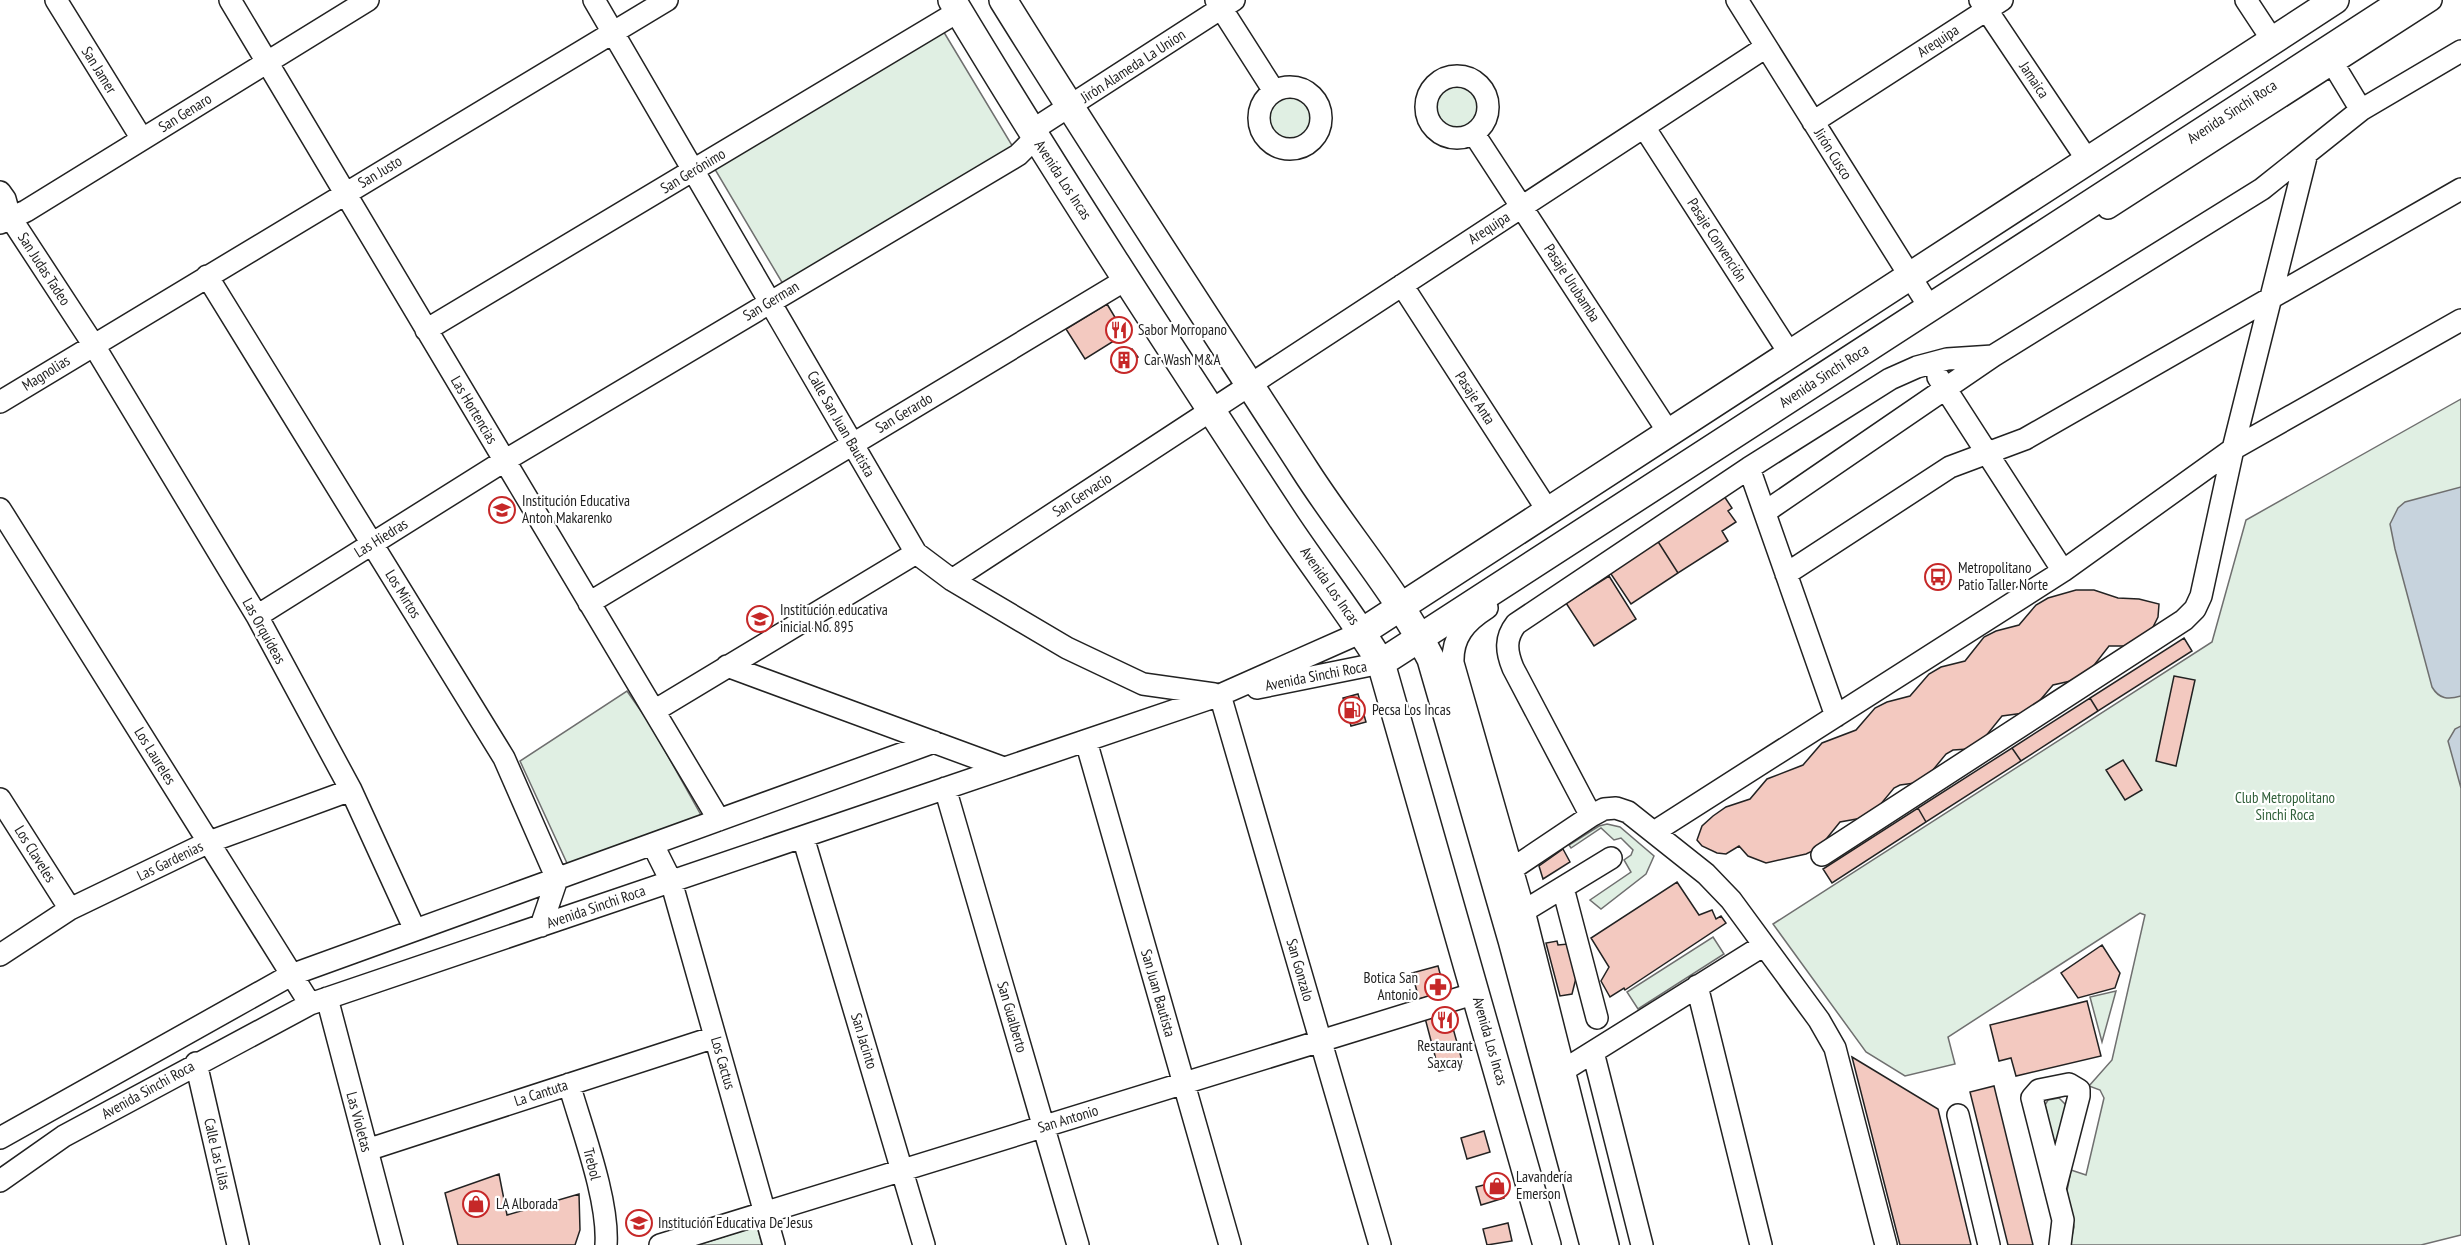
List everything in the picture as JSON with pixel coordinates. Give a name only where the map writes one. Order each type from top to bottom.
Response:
[{"type":"main road","points":[[1003,0],[1321,495],[1400,607],[1431,659],[1512,940],[1594,1245]]},
{"type":"main road","name":"Avenida Sinchi Roca","points":[[1362,632],[2335,0]]},
{"type":"main road","name":"Avenida Sinchi Roca","points":[[1381,663],[1930,308],[2329,57],[2405,0]]},
{"type":"main road","name":"Avenida Los Incas","points":[[955,6],[1033,134],[1283,520],[1362,632],[1381,663],[1547,1245]]},
{"type":"main road","points":[[1538,1208],[1581,1196]]},
{"type":"street","name":"San Jamer","points":[[56,0],[142,139]]},
{"type":"street","name":"Las Hortencias","points":[[230,0],[719,820]]},
{"type":"street","name":"San Genaro","points":[[5,220],[26,210],[368,0]]},
{"type":"street","name":"Calle San Juan Bautista","points":[[594,0],[916,553],[952,580],[1067,648],[1143,684],[1220,695]]},
{"type":"street","name":"San Justo","points":[[93,344],[667,0]]},
{"type":"street","name":"Jirón Cusco","points":[[1737,0],[1930,308]]},
{"type":"street","points":[[2246,0],[2273,41]]},
{"type":"street","points":[[1608,1245],[1524,911],[1453,663],[1452,650],[1460,630],[1470,619],[2329,57],[2431,0]]},
{"type":"street","name":"Jirón Alameda La Union","points":[[1033,134],[1224,3]]},
{"type":"street","points":[[1224,3],[1274,91]]},
{"type":"street","name":"Arequipa","points":[[1813,122],[1990,3]]},
{"type":"street","name":"Jamaica","points":[[1990,3],[2088,161]]},
{"type":"street","name":"San Gerónimo","points":[[426,330],[693,170],[955,6]]},
{"type":"street","name":"Arequipa","points":[[1212,410],[1766,47]]},
{"type":"street","points":[[1765,512],[1993,356],[2262,189],[2361,110],[2461,51]]},
{"type":"street","points":[[2329,57],[2361,110]]},
{"type":"street","name":"Pasaje Convención","points":[[1644,127],[1790,354]]},
{"type":"street","name":"San German","points":[[504,460],[1017,154],[1033,134]]},
{"type":"street","name":"Pasaje Urubamba","points":[[1474,134],[1669,433]]},
{"type":"street","points":[[1822,855],[2195,609],[2201,596],[2233,449],[2307,153]]},
{"type":"street","points":[[1786,574],[1950,467],[2025,440],[2461,189]]},
{"type":"street","name":"San Judas Tadeo","points":[[0,192],[5,199],[5,220],[93,344]]},
{"type":"street","name":"Los Mirtos","points":[[207,276],[504,758],[557,879]]},
{"type":"street","name":"San Gerardo","points":[[590,603],[1127,279]]},
{"type":"street","name":"Pasaje Anta","points":[[1402,285],[1548,511]]},
{"type":"street","points":[[1654,832],[2063,571],[2233,449],[2461,321]]},
{"type":"street","name":"Magnolias","points":[[0,402],[93,344]]},
{"type":"street","name":"Las Orquídeas","points":[[93,344],[257,616],[351,790],[415,930]]},
{"type":"street","points":[[1591,816],[1513,668],[1508,650],[1511,631],[1525,617],[1749,468],[1890,379],[1947,359],[1993,356]]},
{"type":"street","points":[[1930,364],[2063,571]]},
{"type":"street","name":"San Gervacio","points":[[952,580],[1212,410]]},
{"type":"street","name":"Las Hiedras","points":[[257,616],[504,460]]},
{"type":"street","points":[[1749,468],[1836,716]]},
{"type":"street","name":"Los Laureles","points":[[0,508],[291,975],[318,1001]]},
{"type":"street","points":[[654,711],[916,553]]},
{"type":"street","name":"Avenida Sinchi Roca","points":[[0,1180],[64,1136],[196,1063],[318,1001],[1220,695],[1362,632]]},
{"type":"street","name":"Avenida Sinchi Roca","points":[[1220,695],[1381,663]]},
{"type":"street","points":[[727,666],[1004,768]]},
{"type":"street","name":"San Gonzalo","points":[[1220,695],[1380,1245]]},
{"type":"street","name":"San Juan Bautista","points":[[1086,741],[1230,1245]]},
{"type":"street","points":[[0,1138],[291,975],[934,742]]},
{"type":"street","name":"San Gualberto","points":[[945,788],[1078,1245]]},
{"type":"street","name":"Las Gardenias","points":[[0,954],[70,909],[209,842],[351,790]]},
{"type":"street","name":"Los Claveles","points":[[0,799],[70,909]]},
{"type":"street","points":[[1512,869],[1591,816],[1604,809],[1616,808],[1628,812],[1719,886],[1819,1020],[1835,1048],[1886,1245]]},
{"type":"street","name":"San Jacinto","points":[[803,837],[924,1245]]},
{"type":"street","name":"Los Cactus","points":[[653,844],[671,881],[774,1245]]},
{"type":"street","points":[[1524,911],[1611,858]]},
{"type":"street","points":[[542,926],[557,879]]},
{"type":"street","points":[[1563,888],[1597,1018]]},
{"type":"street","points":[[1564,1070],[1764,945]]},
{"type":"street","points":[[1697,987],[1761,1245]]},
{"type":"street","name":"San Antonio","points":[[660,1245],[1476,993]]},
{"type":"street","name":"Las Violetas","points":[[318,1001],[367,1150],[392,1245]]},
{"type":"street","points":[[205,1023],[219,1051]]},
{"type":"street","name":"La Cantuta","points":[[367,1150],[715,1037]]},
{"type":"street","points":[[1593,1052],[1642,1245]]},
{"type":"street","name":"Calle Las Lilas","points":[[196,1063],[237,1245]]},
{"type":"street","name":"Trebol","points":[[569,1084],[592,1161],[607,1228],[606,1245]]},
{"type":"street","points":[[50,1110],[64,1136]]},
{"type":"street","points":[[1958,1115],[1989,1245]]},
{"type":"street","points":[[2055,1189],[2063,1220],[2060,1245]]},
{"type":"green space","points":[[942,29],[1013,147],[783,284],[713,166]]},
{"type":"green space","points":[[1457,81],[1467,83],[1475,89],[1481,97],[1483,107],[1481,117],[1475,125],[1467,131],[1457,133],[1447,131],[1439,125],[1433,117],[1431,107],[1433,97],[1439,89],[1447,83]]},
{"type":"green space","points":[[1290,94],[1307,101],[1314,118],[1307,135],[1290,142],[1273,135],[1266,118],[1273,101]]},
{"type":"green space","name":"Club Metropolitano Sinchi Roca","points":[[2461,399],[2461,1235],[2421,1245],[2070,1245],[2074,1227],[2067,1191],[2071,1170],[2086,1175],[2104,1098],[2100,1090],[2089,1086],[2112,1060],[2145,915],[2140,913],[1948,1037],[1955,1064],[1905,1076],[1866,1052],[1773,924],[2212,642],[2246,520]]},
{"type":"green space","points":[[627,691],[650,724],[706,824],[572,874],[520,761]]},
{"type":"green space","points":[[1607,824],[1620,827],[1654,856],[1646,874],[1601,909],[1590,900],[1631,872],[1624,860],[1631,855],[1633,850],[1621,838],[1614,840],[1601,828],[1571,848],[1569,845],[1599,826]]},
{"type":"green space","points":[[1713,937],[1724,954],[1638,1009],[1627,992]]},
{"type":"green space","points":[[2116,991],[2102,1042],[2090,997]]},
{"type":"green space","points":[[2059,1098],[2066,1105],[2055,1147],[2045,1105],[2048,1100]]},
{"type":"green space","points":[[757,1226],[762,1245],[698,1245]]},
{"type":"shaded area","points":[[2461,487],[2461,696],[2448,698],[2438,694],[2432,687],[2390,524],[2398,508],[2405,502]]},
{"type":"shaded area","points":[[2461,726],[2461,788],[2448,741],[2455,729]]},
{"type":"building","points":[[1107,304],[1125,334],[1085,359],[1066,329]]},
{"type":"building","name":"Car Wash M&A","points":[[1132,349],[1138,357],[1116,371],[1111,362]]},
{"type":"building","points":[[1724,496],[1732,508],[1728,511],[1736,522],[1722,531],[1728,541],[1678,573],[1657,540]]},
{"type":"building","points":[[1657,540],[1678,573],[1631,604],[1609,571]]},
{"type":"building","points":[[1609,576],[1636,619],[1594,646],[1566,603]]},
{"type":"building","points":[[2076,590],[2094,590],[2118,598],[2139,599],[2159,604],[2158,617],[2152,629],[2130,646],[2109,646],[2088,673],[2075,680],[2053,685],[2036,705],[2024,713],[2002,716],[1981,742],[1968,749],[1953,750],[1946,754],[1928,776],[1915,783],[1894,788],[1875,811],[1862,818],[1840,822],[1819,848],[1806,854],[1766,863],[1748,856],[1739,846],[1726,854],[1717,853],[1702,846],[1697,840],[1702,826],[1713,816],[1726,807],[1750,799],[1767,779],[1803,765],[1822,743],[1856,730],[1875,708],[1910,696],[1929,674],[1941,667],[1965,661],[1984,637],[2019,625],[2036,605],[2048,598]]},
{"type":"building","points":[[2184,638],[2192,651],[2098,711],[2090,698]]},
{"type":"building","points":[[2174,676],[2195,680],[2176,766],[2156,761]]},
{"type":"building","points":[[1358,694],[1366,722],[1351,726],[1343,698]]},
{"type":"building","points":[[2090,698],[2098,711],[2021,761],[2012,748]]},
{"type":"building","points":[[2012,748],[2021,761],[1926,822],[1918,808]]},
{"type":"building","points":[[2123,760],[2142,790],[2125,800],[2106,770]]},
{"type":"building","points":[[1918,808],[1926,822],[1832,883],[1823,869]]},
{"type":"building","points":[[1563,849],[1570,862],[1543,879],[1539,866]]},
{"type":"building","points":[[1677,882],[1699,915],[1712,910],[1716,919],[1721,916],[1726,923],[1625,990],[1624,988],[1610,997],[1601,981],[1609,967],[1591,938]]},
{"type":"building","points":[[1557,941],[1558,945],[1568,944],[1576,978],[1572,994],[1560,996],[1546,943]]},
{"type":"building","points":[[2102,945],[2120,973],[2115,988],[2078,998],[2061,973]]},
{"type":"building","points":[[1438,966],[1444,988],[1440,994],[1419,999],[1412,973]]},
{"type":"building","points":[[2087,1001],[2101,1056],[2016,1076],[2011,1058],[1999,1061],[1990,1025]]},
{"type":"building","points":[[1439,1014],[1451,1021],[1463,1064],[1439,1071],[1425,1018]]},
{"type":"building","points":[[1852,1057],[1938,1109],[1971,1245],[1900,1245]]},
{"type":"building","points":[[1994,1086],[2033,1245],[2008,1245],[1970,1092]]},
{"type":"building","points":[[1484,1131],[1490,1152],[1467,1159],[1461,1138]]},
{"type":"building","name":"LA Alborada","points":[[499,1174],[507,1215],[579,1194],[580,1230],[575,1245],[458,1245],[445,1193]]},
{"type":"building","points":[[1499,1181],[1504,1198],[1481,1205],[1476,1187]]},
{"type":"building","points":[[1508,1223],[1512,1241],[1487,1245],[1483,1229]]},
{"type":"place","name":"Sabor Morropano","points":[[1119,330]]},
{"type":"place","name":"Car Wash M&A","points":[[1124,360]]},
{"type":"place","name":"Institución Educativa Anton Makarenko","points":[[502,510]]},
{"type":"place","name":"Metropolitano Patio Taller Norte","points":[[1938,577]]},
{"type":"place","name":"Institución educativa inicial No. 895","points":[[760,619]]},
{"type":"place","name":"Pecsa Los Incas","points":[[1352,710]]},
{"type":"place","name":"Botica San Antonio","points":[[1438,987]]},
{"type":"place","name":"Restaurant Saxcay","points":[[1445,1020]]},
{"type":"place","name":"Lavandería Emerson","points":[[1497,1186]]},
{"type":"place","name":"LA Alborada","points":[[476,1204]]},
{"type":"place","name":"Institución Educativa De Jesus","points":[[639,1223]]}]
